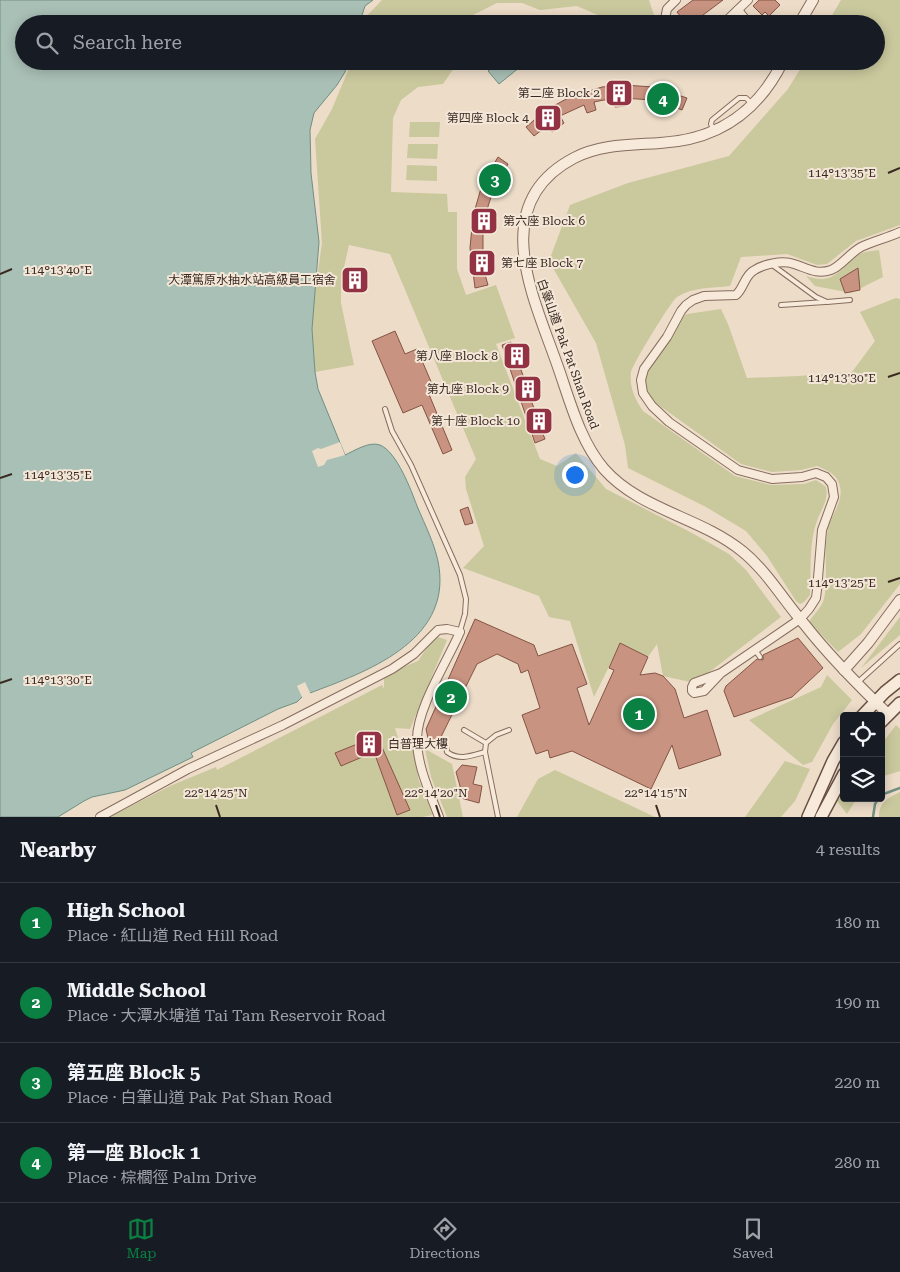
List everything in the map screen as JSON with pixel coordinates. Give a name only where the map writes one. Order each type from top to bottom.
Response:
[{"type":"main road","points":[[866,712],[900,680]]},
{"type":"main road","points":[[885,718],[900,702]]},
{"type":"main road","points":[[808,817],[840,749]]},
{"type":"main road","points":[[821,817],[840,781]]},
{"type":"street","points":[[666,15],[667,9],[676,0]]},
{"type":"street","points":[[733,15],[748,0]]},
{"type":"street","points":[[804,15],[813,0]]},
{"type":"street","points":[[738,10],[742,15]]},
{"type":"street","name":"白筆山道 Pak Pat Shan Road","points":[[778,70],[772,82],[753,105],[734,120],[714,132],[683,141],[624,145],[599,149],[582,154],[566,162],[549,177],[534,196],[524,224],[523,254],[532,292],[576,418],[586,440],[603,468],[638,496],[720,536],[752,560],[844,670],[875,702],[881,712]]},
{"type":"street","points":[[721,673],[800,619],[816,598],[820,542],[823,524],[834,497],[832,484],[826,477],[816,473],[802,477],[772,478],[738,470],[666,420],[646,399],[641,384],[646,366],[667,337],[681,311],[686,304],[693,300],[704,296],[736,295],[751,273],[757,268],[771,264],[787,262],[810,271],[826,271],[836,268],[844,259],[860,248],[900,232]]},
{"type":"street","points":[[844,670],[868,643],[900,600]]},
{"type":"street","points":[[100,817],[188,769],[283,725],[392,669],[414,654],[438,630],[447,629],[460,632],[434,684],[418,731],[418,749],[425,779],[439,817]]},
{"type":"lane","points":[[714,132],[711,124],[712,120],[739,98],[746,98],[753,105]]},
{"type":"lane","points":[[771,264],[808,292],[827,302]]},
{"type":"lane","points":[[781,305],[850,300]]},
{"type":"lane","points":[[385,409],[392,431],[412,465],[460,575],[466,599],[465,614],[460,632]]},
{"type":"lane","points":[[857,683],[900,644]]},
{"type":"lane","points":[[755,650],[760,657]]},
{"type":"lane","points":[[464,730],[486,743]]},
{"type":"lane","points":[[498,817],[485,752],[486,743],[496,735],[509,730]]},
{"type":"lane","points":[[446,746],[449,753],[457,757],[464,758],[485,752]]},
{"type":"shaded area","points":[[0,0],[373,0],[365,6],[362,15],[15,15],[15,70],[346,70],[337,85],[314,113],[310,130],[311,173],[319,242],[312,329],[318,389],[345,455],[362,447],[376,444],[386,449],[398,463],[435,551],[439,567],[439,593],[431,615],[418,634],[400,650],[378,664],[310,693],[297,702],[278,709],[191,753],[193,757],[125,790],[92,797],[58,817],[0,817]]},
{"type":"shaded area","points":[[382,0],[649,0],[654,15],[598,15],[577,6],[540,10],[522,3],[497,3],[473,15],[368,15]]},
{"type":"shaded area","points":[[841,0],[900,0],[900,225],[856,241],[827,264],[817,265],[787,254],[741,257],[730,286],[696,290],[683,294],[673,301],[631,372],[633,393],[643,411],[735,476],[771,485],[804,484],[816,480],[826,487],[826,500],[814,529],[810,595],[800,604],[796,601],[767,556],[746,531],[706,507],[628,468],[625,445],[596,343],[549,261],[570,205],[628,183],[729,156],[788,89],[800,70],[885,70],[885,15],[832,15]]},
{"type":"shaded area","points":[[348,70],[453,70],[443,84],[418,87],[401,100],[393,118],[391,192],[447,194],[448,212],[457,212],[457,269],[466,295],[496,285],[515,338],[496,344],[540,459],[557,466],[576,453],[606,489],[729,554],[746,570],[781,617],[695,683],[663,676],[657,644],[648,657],[620,644],[594,697],[570,621],[549,617],[539,596],[463,568],[484,546],[466,489],[465,477],[476,459],[390,254],[349,245],[341,280],[341,303],[354,365],[315,372],[312,329],[322,243],[315,139],[332,109]]},
{"type":"shaded area","points":[[489,70],[516,70],[499,84],[488,71]]},
{"type":"shaded area","points":[[410,122],[440,122],[439,137],[409,137]]},
{"type":"shaded area","points":[[408,144],[438,144],[437,159],[407,158]]},
{"type":"shaded area","points":[[407,165],[437,166],[437,181],[406,180]]},
{"type":"shaded area","points":[[879,250],[883,277],[851,293],[815,286],[806,276],[825,279],[838,273],[862,253]]},
{"type":"shaded area","points":[[896,298],[900,299],[900,584],[861,634],[838,652],[809,622],[824,599],[827,534],[841,493],[837,478],[817,466],[801,470],[772,472],[741,464],[653,401],[645,382],[645,374],[678,317],[721,309],[747,378],[852,372],[875,341],[860,312]]},
{"type":"shaded area","points":[[900,617],[900,635],[861,668]]},
{"type":"shaded area","points":[[435,636],[447,640],[410,729],[395,728],[400,744],[411,740],[419,781],[433,815],[422,817],[110,817],[170,786],[216,767],[217,770],[382,685],[384,689],[384,675],[418,661]]},
{"type":"shaded area","points":[[827,675],[852,700],[842,712],[840,712],[840,715],[812,762],[803,765],[749,720],[821,687]]},
{"type":"shaded area","points":[[896,725],[900,729],[900,771],[885,776],[885,757],[885,740]]},
{"type":"shaded area","points":[[425,749],[452,764],[463,817],[447,817],[431,777]]},
{"type":"shaded area","points":[[785,761],[810,769],[795,801],[781,817],[745,817]]},
{"type":"shaded area","points":[[555,770],[655,817],[517,817],[538,779]]},
{"type":"shaded area","points":[[900,792],[900,817],[879,817],[882,804]]},
{"type":"shaded area","points":[[840,798],[840,802],[854,802],[847,814],[837,801]]},
{"type":"pier","points":[[340,442],[345,455],[327,460],[324,465],[318,467],[312,451]]},
{"type":"pier","points":[[305,682],[311,695],[303,699],[297,686]]},
{"type":"building","points":[[693,0],[723,0],[703,15],[679,15],[677,12]]},
{"type":"building","points":[[759,0],[775,0],[780,5],[770,15],[765,12],[762,15],[753,6]]},
{"type":"building","points":[[624,85],[653,87],[687,98],[682,110],[667,104],[665,112],[650,108],[651,100],[624,98],[625,106],[615,107],[614,99],[604,100],[594,102],[596,110],[587,113],[584,105],[560,116],[564,123],[552,132],[547,126],[534,136],[526,127],[546,110],[570,97],[602,87]]},
{"type":"building","points":[[498,157],[508,164],[501,177],[510,182],[504,194],[494,190],[491,197],[485,216],[496,219],[494,230],[483,228],[483,256],[494,255],[495,269],[484,271],[488,285],[475,288],[470,248],[473,216],[482,185]]},
{"type":"building","name":"大潭篤原水抽水站高級員工宿舍","points":[[351,267],[362,269],[359,292],[348,291]]},
{"type":"building","points":[[858,268],[860,290],[845,293],[840,279]]},
{"type":"building","points":[[395,331],[405,354],[417,349],[432,384],[426,387],[452,450],[443,454],[422,405],[403,413],[372,341]]},
{"type":"building","points":[[511,342],[515,352],[526,348],[530,360],[519,364],[526,384],[537,381],[541,393],[530,397],[537,417],[548,413],[552,425],[541,429],[545,439],[535,443],[502,345]]},
{"type":"building","points":[[468,507],[473,523],[465,525],[460,510]]},
{"type":"building","points":[[475,619],[534,645],[538,656],[572,644],[587,684],[577,688],[589,725],[614,670],[609,668],[620,643],[648,657],[640,675],[655,673],[663,676],[675,689],[684,718],[707,710],[721,755],[679,769],[672,745],[651,789],[572,751],[550,758],[548,750],[536,754],[522,715],[540,708],[528,670],[521,673],[518,664],[497,654],[477,664],[437,745],[428,738],[426,729]]},
{"type":"building","points":[[798,638],[823,668],[792,697],[734,717],[724,691],[726,686],[757,659],[763,660],[763,655]]},
{"type":"building","points":[[377,736],[410,810],[397,815],[374,752],[341,766],[335,753]]},
{"type":"building","points":[[462,765],[477,767],[473,784],[482,786],[479,803],[461,798],[456,772]]},
{"type":"waterway","points":[[885,794],[900,788]]},
{"type":"waterway","points":[[873,817],[876,802]]},
{"type":"place","name":"第二座 Block 2","points":[[619,93]]},
{"type":"place","name":"第一座 Block 1","points":[[663,99]]},
{"type":"place","name":"第四座 Block 4","points":[[548,118]]},
{"type":"place","name":"第五座 Block 5","points":[[495,180]]},
{"type":"place","name":"第六座 Block 6","points":[[484,221]]},
{"type":"place","name":"第七座 Block 7","points":[[482,263]]},
{"type":"place","name":"大潭篤原水抽水站高級員工宿舍","points":[[355,280]]},
{"type":"place","name":"第八座 Block 8","points":[[517,356]]},
{"type":"place","name":"第九座 Block 9","points":[[528,389]]},
{"type":"place","name":"第十座 Block 10","points":[[539,421]]},
{"type":"place","name":"Middle School","points":[[451,697]]},
{"type":"place","name":"High School","points":[[639,714]]},
{"type":"place","name":"白普理大樓","points":[[369,744]]}]
